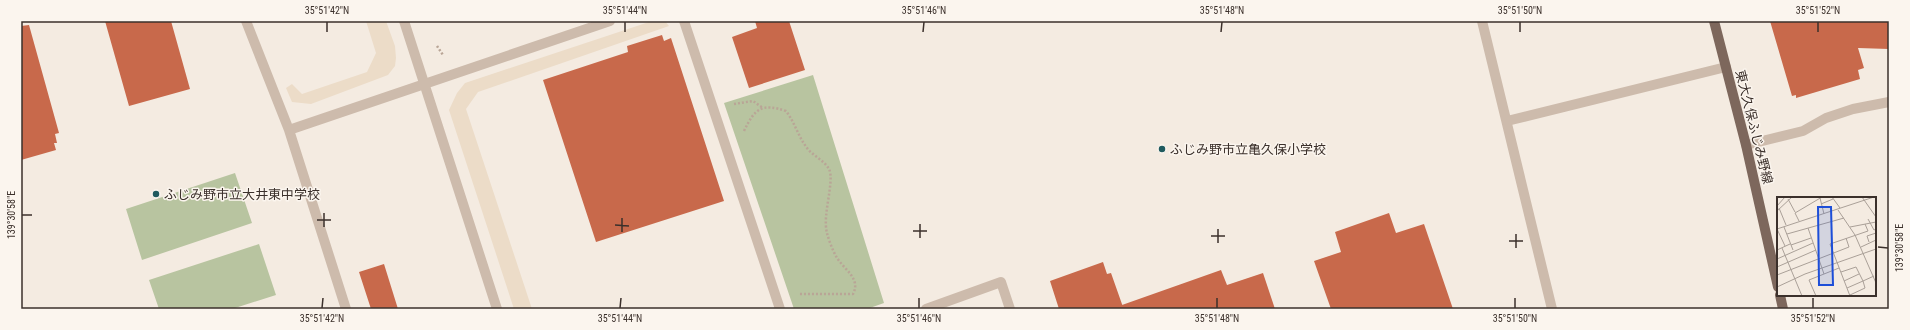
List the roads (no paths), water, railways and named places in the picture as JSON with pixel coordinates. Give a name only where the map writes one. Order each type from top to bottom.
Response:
[{"type":"main road","name":"東大久保ふじみ野線","points":[[1714,21],[1746,146],[1777,283]]},
{"type":"main road","points":[[1780,296],[1783,309]]},
{"type":"street","points":[[246,21],[289,130],[346,309]]},
{"type":"street","points":[[404,21],[497,309]]},
{"type":"street","points":[[289,130],[610,21]]},
{"type":"street","points":[[684,21],[780,309]]},
{"type":"street","points":[[1482,21],[1552,309]]},
{"type":"street","points":[[1507,121],[1726,67]]},
{"type":"street","points":[[1746,146],[1803,131],[1826,118],[1852,109],[1889,102]]},
{"type":"street","points":[[926,309],[1001,282],[1010,309]]},
{"type":"place","name":"ふじみ野市立亀久保小学校","points":[[1162,149]]},
{"type":"place","name":"ふじみ野市立大井東中学校","points":[[156,194]]}]
